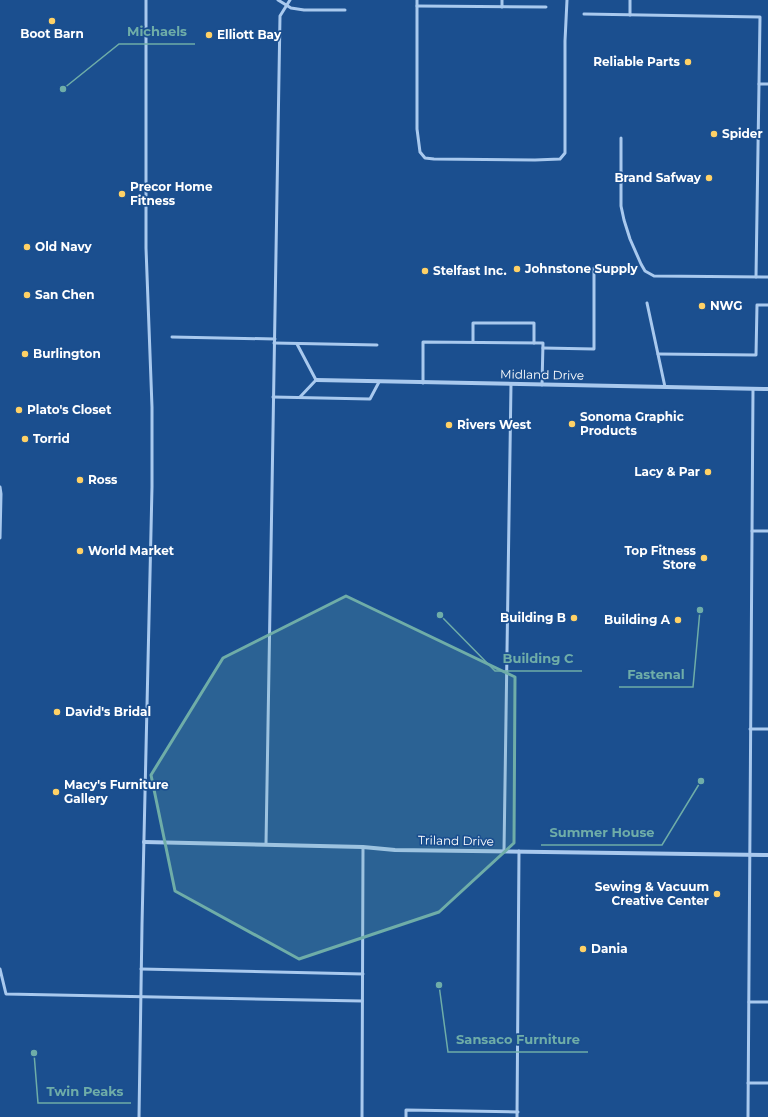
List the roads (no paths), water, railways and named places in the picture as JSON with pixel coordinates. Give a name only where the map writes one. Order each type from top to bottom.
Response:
[{"type":"street","name":"Midland Drive","points":[[316,380],[768,389]]},
{"type":"street","name":"Triland Drive","points":[[144,842],[363,846],[395,850],[768,855]]},
{"type":"lane","points":[[139,1117],[152,487],[152,408],[146,248],[146,0]]},
{"type":"lane","points":[[278,0],[291,8],[304,10],[345,10]]},
{"type":"lane","points":[[266,844],[280,16],[290,0]]},
{"type":"lane","points":[[417,0],[417,129],[420,152],[425,158],[434,159],[535,160],[560,159],[565,153],[565,41],[567,0]]},
{"type":"lane","points":[[502,0],[502,7]]},
{"type":"lane","points":[[630,0],[630,15]]},
{"type":"lane","points":[[417,6],[546,7]]},
{"type":"lane","points":[[584,14],[760,17],[756,277]]},
{"type":"lane","points":[[759,84],[768,84]]},
{"type":"lane","points":[[621,138],[621,206],[630,239],[645,271],[654,276],[768,277]]},
{"type":"lane","points":[[543,348],[594,349],[594,268]]},
{"type":"lane","points":[[647,303],[665,387]]},
{"type":"lane","points":[[658,354],[756,355],[757,305],[768,305]]},
{"type":"lane","points":[[473,342],[474,323],[534,323],[534,343]]},
{"type":"lane","points":[[172,337],[275,338]]},
{"type":"lane","points":[[423,383],[423,342],[543,343],[542,385]]},
{"type":"lane","points":[[274,343],[376,345]]},
{"type":"lane","points":[[297,344],[316,380],[300,398]]},
{"type":"lane","points":[[274,397],[370,399],[379,382]]},
{"type":"lane","points":[[504,851],[511,384]]},
{"type":"lane","points":[[748,1117],[753,389]]},
{"type":"lane","points":[[0,487],[0,538]]},
{"type":"lane","points":[[752,531],[768,532]]},
{"type":"lane","points":[[750,729],[768,729]]},
{"type":"lane","points":[[362,1117],[363,846]]},
{"type":"lane","points":[[518,1117],[519,851]]},
{"type":"lane","points":[[0,969],[6,994],[362,1001]]},
{"type":"lane","points":[[141,969],[363,974]]},
{"type":"lane","points":[[749,1002],[768,1002]]},
{"type":"lane","points":[[748,1083],[768,1083]]},
{"type":"lane","points":[[406,1117],[406,1110],[518,1112]]},
{"type":"place","name":"Boot Barn","points":[[52,21]]},
{"type":"place","name":"Elliott Bay","points":[[209,35]]},
{"type":"place","name":"Reliable Parts","points":[[688,62]]},
{"type":"place","name":"Michaels","points":[[63,89]]},
{"type":"place","name":"Spider","points":[[714,134]]},
{"type":"place","name":"Brand Safway","points":[[709,178]]},
{"type":"place","name":"Precor Home Fitness","points":[[122,194]]},
{"type":"place","name":"Old Navy","points":[[27,247]]},
{"type":"place","name":"Johnstone Supply","points":[[517,269]]},
{"type":"place","name":"Stelfast Inc.","points":[[425,271]]},
{"type":"place","name":"San Chen","points":[[27,295]]},
{"type":"place","name":"NWG","points":[[702,306]]},
{"type":"place","name":"Burlington","points":[[25,354]]},
{"type":"place","name":"Plato's Closet","points":[[19,410]]},
{"type":"place","name":"Sonoma Graphic Products","points":[[572,424]]},
{"type":"place","name":"Rivers West","points":[[449,425]]},
{"type":"place","name":"Torrid","points":[[25,439]]},
{"type":"place","name":"Lacy & Par","points":[[708,472]]},
{"type":"place","name":"Ross","points":[[80,480]]},
{"type":"place","name":"World Market","points":[[80,551]]},
{"type":"place","name":"Top Fitness Store","points":[[704,558]]},
{"type":"place","name":"Fastenal","points":[[700,610]]},
{"type":"place","name":"Building C","points":[[440,615]]},
{"type":"place","name":"Building B","points":[[574,618]]},
{"type":"place","name":"Building A","points":[[678,620]]},
{"type":"place","name":"David's Bridal","points":[[57,712]]},
{"type":"place","name":"Summer House","points":[[701,781]]},
{"type":"place","name":"Macy's Furniture Gallery","points":[[56,792]]},
{"type":"place","name":"Sewing & Vacuum Creative Center","points":[[717,894]]},
{"type":"place","name":"Dania","points":[[583,949]]},
{"type":"place","name":"Sansaco Furniture","points":[[439,985]]},
{"type":"place","name":"Twin Peaks","points":[[34,1053]]}]
